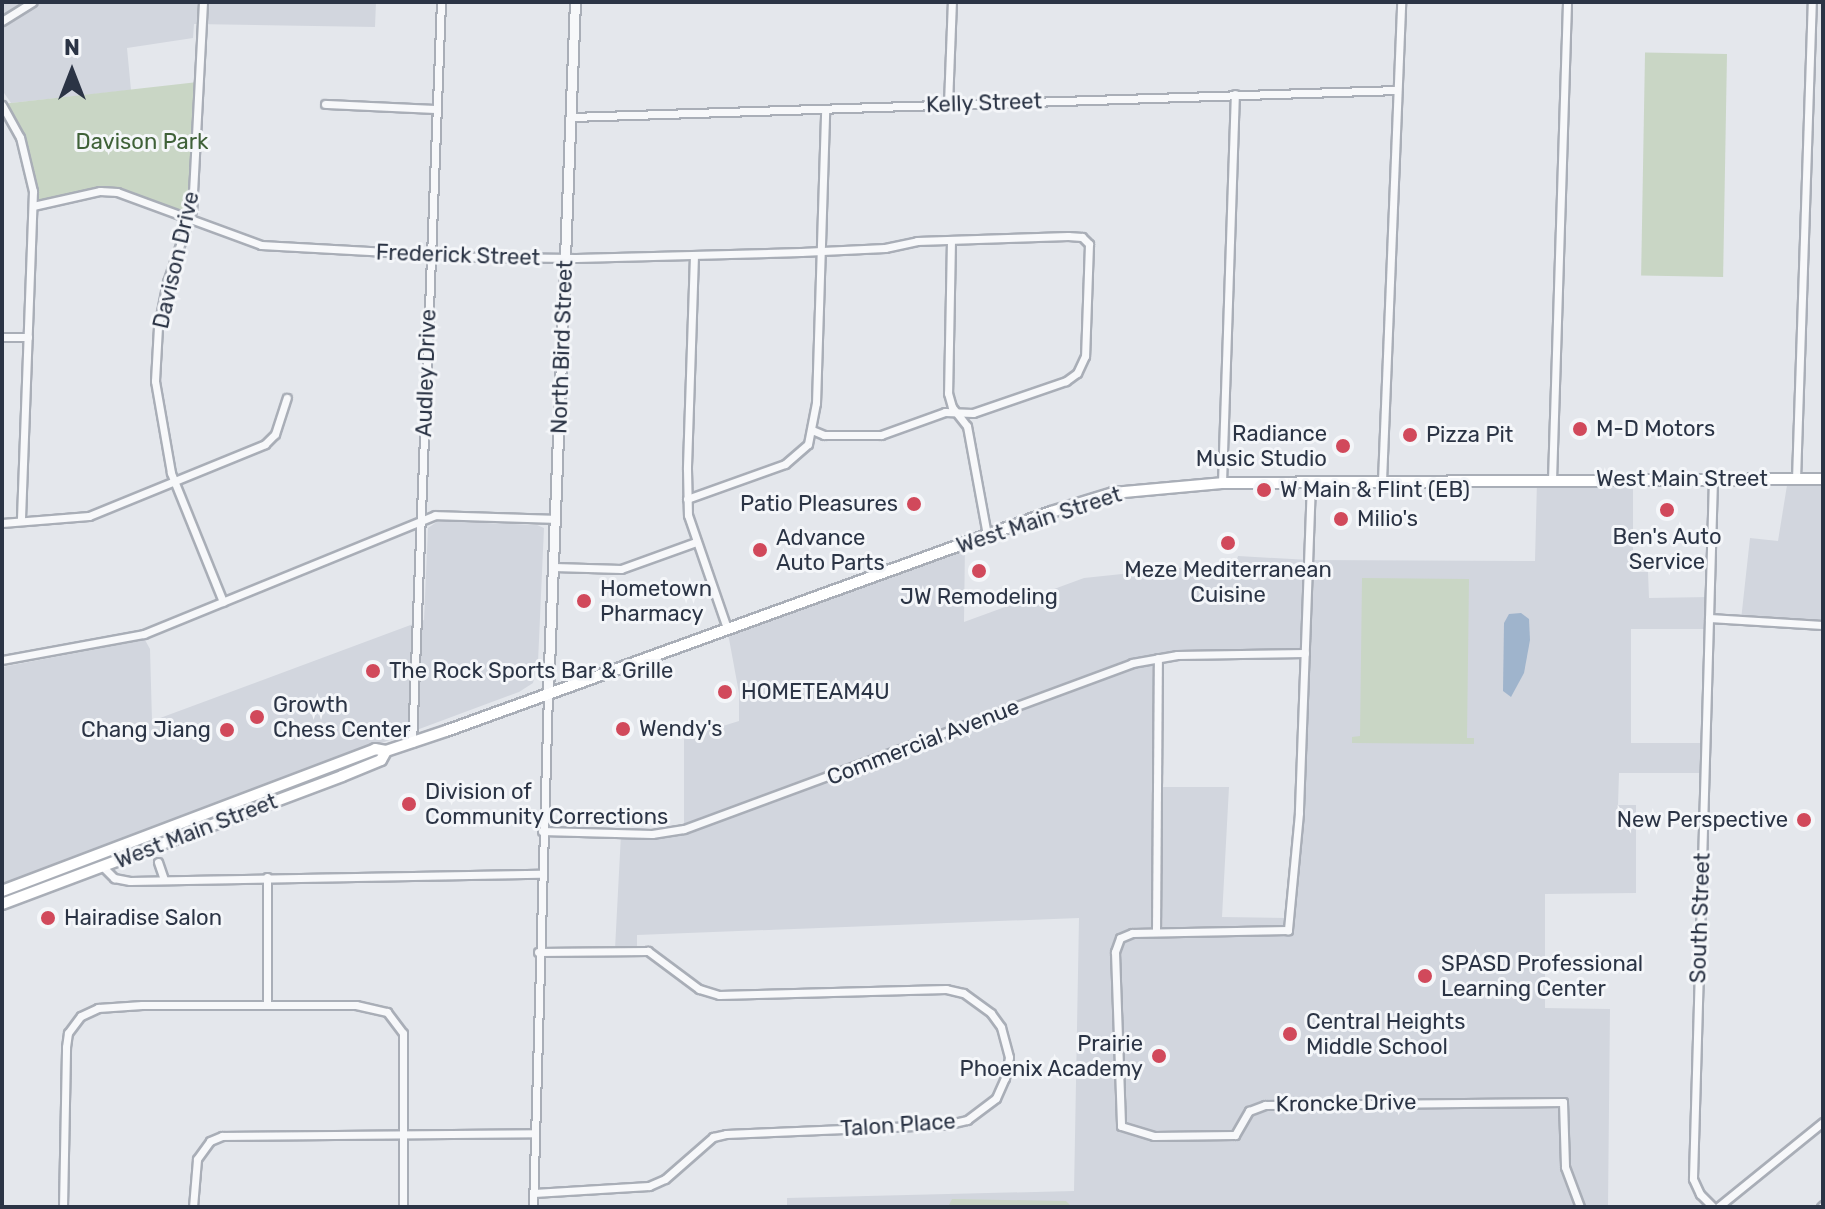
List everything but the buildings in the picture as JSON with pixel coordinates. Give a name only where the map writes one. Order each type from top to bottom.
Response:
[{"type":"main road","name":"West Main Street","points":[[2,891],[375,749],[386,751],[522,705],[548,692],[1113,493],[1222,483],[1823,479]]},
{"type":"main road","name":"West Main Street","points":[[2,904],[342,776],[381,760],[386,751]]},
{"type":"street","points":[[2,21],[32,2]]},
{"type":"street","name":"Davison Drive","points":[[203,2],[190,216],[167,282],[156,356],[158,415],[174,481],[223,602]]},
{"type":"street","name":"Audley Drive","points":[[412,743],[441,2]]},
{"type":"street","name":"North Bird Street","points":[[548,692],[575,2]]},
{"type":"street","points":[[948,104],[952,2]]},
{"type":"street","points":[[1382,481],[1401,2]]},
{"type":"street","points":[[1552,480],[1567,2]]},
{"type":"street","points":[[1796,479],[1812,2]]},
{"type":"street","name":"Kelly Street","points":[[571,117],[1397,90]]},
{"type":"street","points":[[1222,483],[1235,94]]},
{"type":"street","points":[[325,104],[437,109]]},
{"type":"street","points":[[2,105],[26,155],[33,206],[21,521]]},
{"type":"street","points":[[687,499],[785,464],[801,453],[812,430],[825,109]]},
{"type":"street","name":"Frederick Street","points":[[33,206],[100,191],[117,192],[278,248],[431,254],[565,258],[820,251],[951,240],[1084,239],[1089,244],[1089,282],[1085,356],[1079,371],[1066,381],[973,413],[959,413]]},
{"type":"street","points":[[951,240],[948,393],[952,407],[967,426],[987,535]]},
{"type":"street","points":[[694,255],[687,499],[696,542],[727,628]]},
{"type":"street","points":[[2,337],[28,337]]},
{"type":"street","points":[[2,523],[89,516],[265,444],[275,434],[287,398]]},
{"type":"street","points":[[812,430],[824,435],[870,436],[945,412],[959,413]]},
{"type":"street","name":"South Street","points":[[1713,479],[1693,1179],[1695,1188],[1715,1207]]},
{"type":"street","name":"Kroncke Drive","points":[[1311,482],[1295,872],[1288,930],[1132,933],[1120,938],[1115,952],[1120,1119],[1124,1128],[1156,1136],[1235,1135],[1249,1111],[1265,1105],[1563,1102],[1565,1167],[1580,1207]]},
{"type":"street","points":[[2,660],[144,634],[419,520],[448,514],[555,519]]},
{"type":"street","points":[[554,567],[621,569],[696,542]]},
{"type":"street","points":[[1709,618],[1823,625]]},
{"type":"street","name":"Commercial Avenue","points":[[542,831],[652,834],[694,826],[1114,669],[1158,658],[1305,653]]},
{"type":"street","points":[[1156,932],[1158,658]]},
{"type":"street","points":[[533,1207],[540,874],[548,692]]},
{"type":"street","points":[[158,862],[164,879]]},
{"type":"street","points":[[103,867],[118,880],[540,874]]},
{"type":"street","points":[[267,877],[267,1005]]},
{"type":"street","name":"Talon Place","points":[[534,1193],[649,1186],[665,1179],[713,1137],[726,1134],[945,1125],[967,1120],[996,1098],[1009,1057],[1001,1027],[991,1013],[963,993],[946,989],[719,995],[699,989],[648,951],[538,952]]},
{"type":"street","points":[[63,1207],[66,1047],[73,1024],[86,1012],[112,1007],[267,1005],[356,1005],[385,1011],[400,1025],[405,1044],[403,1207]]},
{"type":"street","points":[[1715,1207],[1823,1122]]},
{"type":"street","points":[[193,1207],[199,1155],[210,1141],[222,1136],[535,1133]]},
{"type":"shaded area","points":[[2,2],[376,2],[375,27],[194,24],[193,38],[127,48],[131,90],[11,103],[2,90]]},
{"type":"shaded area","points":[[1788,479],[1823,479],[1823,625],[1741,620],[1750,538],[1778,541]]},
{"type":"shaded area","points":[[1633,480],[1633,572],[1648,572],[1649,598],[1710,597],[1709,629],[1631,629],[1631,743],[1705,743],[1704,773],[1619,773],[1618,805],[1636,805],[1636,893],[1545,894],[1545,1008],[1610,1009],[1608,1207],[787,1207],[787,1198],[1074,1191],[1079,918],[637,935],[637,948],[615,949],[621,834],[684,829],[684,738],[739,721],[739,693],[727,628],[965,543],[964,622],[1084,578],[1236,562],[1238,556],[1309,560],[1535,561],[1537,481]],"holes":[[[1305,653],[1290,918],[1222,917],[1229,787],[1157,787],[1158,658]]]},
{"type":"shaded area","points":[[438,521],[537,525],[544,528],[538,662],[533,683],[519,692],[2,884],[2,667],[145,640],[150,649],[152,721],[424,620],[428,528]]},
{"type":"green space","points":[[1645,53],[1727,54],[1723,277],[1641,276]]},
{"type":"green space","name":"Davison Park","points":[[198,82],[190,216],[117,192],[33,206],[26,155],[2,104]]},
{"type":"green space","points":[[1362,578],[1469,579],[1467,738],[1474,738],[1474,744],[1352,743],[1352,737],[1360,736]]},
{"type":"green space","points":[[952,1199],[1066,1201],[1072,1207],[948,1207]]},
{"type":"water","points":[[1521,613],[1529,619],[1530,640],[1524,673],[1511,697],[1503,691],[1504,623],[1509,614]]},
{"type":"place","name":"M-D Motors","points":[[1580,429]]},
{"type":"place","name":"Pizza Pit","points":[[1410,435]]},
{"type":"place","name":"Radiance Music Studio","points":[[1343,446]]},
{"type":"place","name":"W Main & Flint (EB)","points":[[1264,490]]},
{"type":"place","name":"Patio Pleasures","points":[[914,504]]},
{"type":"place","name":"Ben's Auto Service","points":[[1667,510]]},
{"type":"place","name":"Milio's","points":[[1341,519]]},
{"type":"place","name":"Meze Mediterranean Cuisine","points":[[1228,543]]},
{"type":"place","name":"Advance Auto Parts","points":[[760,550]]},
{"type":"place","name":"JW Remodeling","points":[[979,571]]},
{"type":"place","name":"Hometown Pharmacy","points":[[584,601]]},
{"type":"place","name":"The Rock Sports Bar & Grille","points":[[373,671]]},
{"type":"place","name":"HOMETEAM4U","points":[[725,692]]},
{"type":"place","name":"Growth Chess Center","points":[[257,717]]},
{"type":"place","name":"Wendy's","points":[[623,729]]},
{"type":"place","name":"Chang Jiang","points":[[227,730]]},
{"type":"place","name":"Division of Community Corrections","points":[[409,804]]},
{"type":"place","name":"New Perspective","points":[[1804,820]]},
{"type":"place","name":"Hairadise Salon","points":[[48,918]]},
{"type":"place","name":"SPASD Professional Learning Center","points":[[1425,976]]},
{"type":"place","name":"Central Heights Middle School","points":[[1290,1034]]},
{"type":"place","name":"Prairie Phoenix Academy","points":[[1159,1056]]}]
